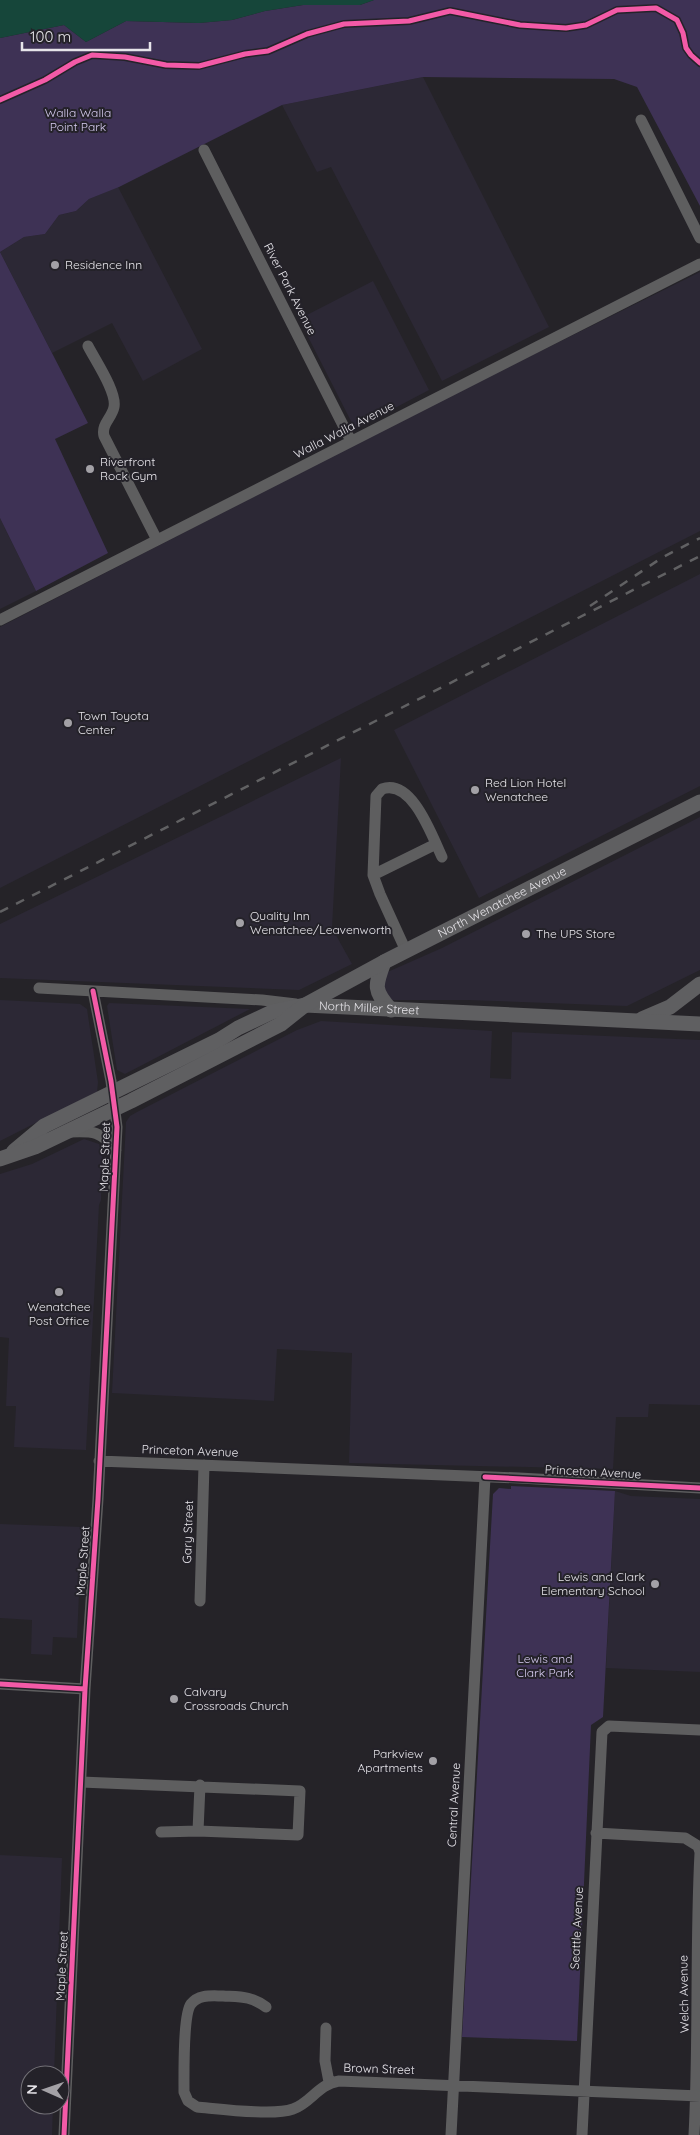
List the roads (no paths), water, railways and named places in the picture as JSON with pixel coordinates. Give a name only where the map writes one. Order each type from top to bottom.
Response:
[{"type":"main road","name":"North Wenatchee Avenue","points":[[6,1156],[35,1147],[66,1132],[114,1100],[272,1012],[305,1005],[384,962],[700,802]]},
{"type":"main road","points":[[384,962],[376,988],[379,997],[391,1010]]},
{"type":"main road","points":[[637,1022],[670,1008],[700,984]]},
{"type":"main road","name":"North Miller Street","points":[[305,1005],[700,1024]]},
{"type":"main road","name":"North Wenatchee Avenue","points":[[6,1156],[44,1126],[114,1100]]},
{"type":"street","points":[[641,120],[700,238]]},
{"type":"street","name":"River Park Avenue","points":[[204,150],[351,441]]},
{"type":"street","name":"Walla Walla Avenue","points":[[0,620],[700,264]]},
{"type":"street","points":[[88,346],[115,400],[114,410],[104,429],[104,436],[157,540]]},
{"type":"street","points":[[406,951],[373,875],[376,796],[382,788],[393,787],[405,792],[418,809],[442,858]]},
{"type":"street","points":[[373,875],[436,844]]},
{"type":"street","name":"North Miller Street","points":[[39,988],[262,1000],[305,1005]]},
{"type":"street","name":"Maple Street","points":[[64,2135],[85,1688],[116,1150],[114,1100],[93,990]]},
{"type":"street","points":[[66,1132],[90,1131],[98,1133],[106,1138],[116,1150]]},
{"type":"street","name":"Princeton Avenue","points":[[99,1461],[700,1488]]},
{"type":"street","name":"Gary Street","points":[[200,1601],[204,1465]]},
{"type":"street","name":"Central Avenue","points":[[450,2135],[485,1477]]},
{"type":"street","points":[[0,1684],[85,1688]]},
{"type":"street","name":"Seattle Avenue","points":[[582,2135],[602,1732],[609,1726],[700,1730]]},
{"type":"street","points":[[81,1782],[200,1785],[300,1791],[298,1835],[198,1831],[161,1832]]},
{"type":"street","points":[[198,1831],[200,1785]]},
{"type":"street","name":"Welch Avenue","points":[[596,1833],[685,1838],[698,1846],[700,1853],[698,2096],[694,2135]]},
{"type":"street","name":"Brown Street","points":[[266,2007],[253,1998],[210,1996],[200,1997],[190,2004],[186,2019],[184,2092],[188,2101],[197,2107],[285,2112],[300,2106],[329,2082],[698,2096]]},
{"type":"street","points":[[326,2028],[325,2062],[329,2082]]},
{"type":"railway","points":[[590,606],[663,557],[700,538]]},
{"type":"railway","points":[[0,912],[700,556]]},
{"type":"place","name":"Residence Inn","points":[[55,265]]},
{"type":"place","name":"Riverfront Rock Gym","points":[[90,469]]},
{"type":"place","name":"Town Toyota Center","points":[[68,723]]},
{"type":"place","name":"Red Lion Hotel Wenatchee","points":[[475,790]]},
{"type":"place","name":"Quality Inn Wenatchee/Leavenworth","points":[[240,923]]},
{"type":"place","name":"The UPS Store","points":[[526,934]]},
{"type":"place","name":"Wenatchee Post Office","points":[[59,1292]]},
{"type":"place","name":"Lewis and Clark Elementary School","points":[[655,1584]]},
{"type":"place","name":"Calvary Crossroads Church","points":[[174,1699]]},
{"type":"place","name":"Parkview Apartments","points":[[433,1761]]},
{"type":"park label","name":"Walla Walla Point Park","points":[[78,120]]},
{"type":"park label","name":"Lewis and Clark Park","points":[[545,1666]]}]
